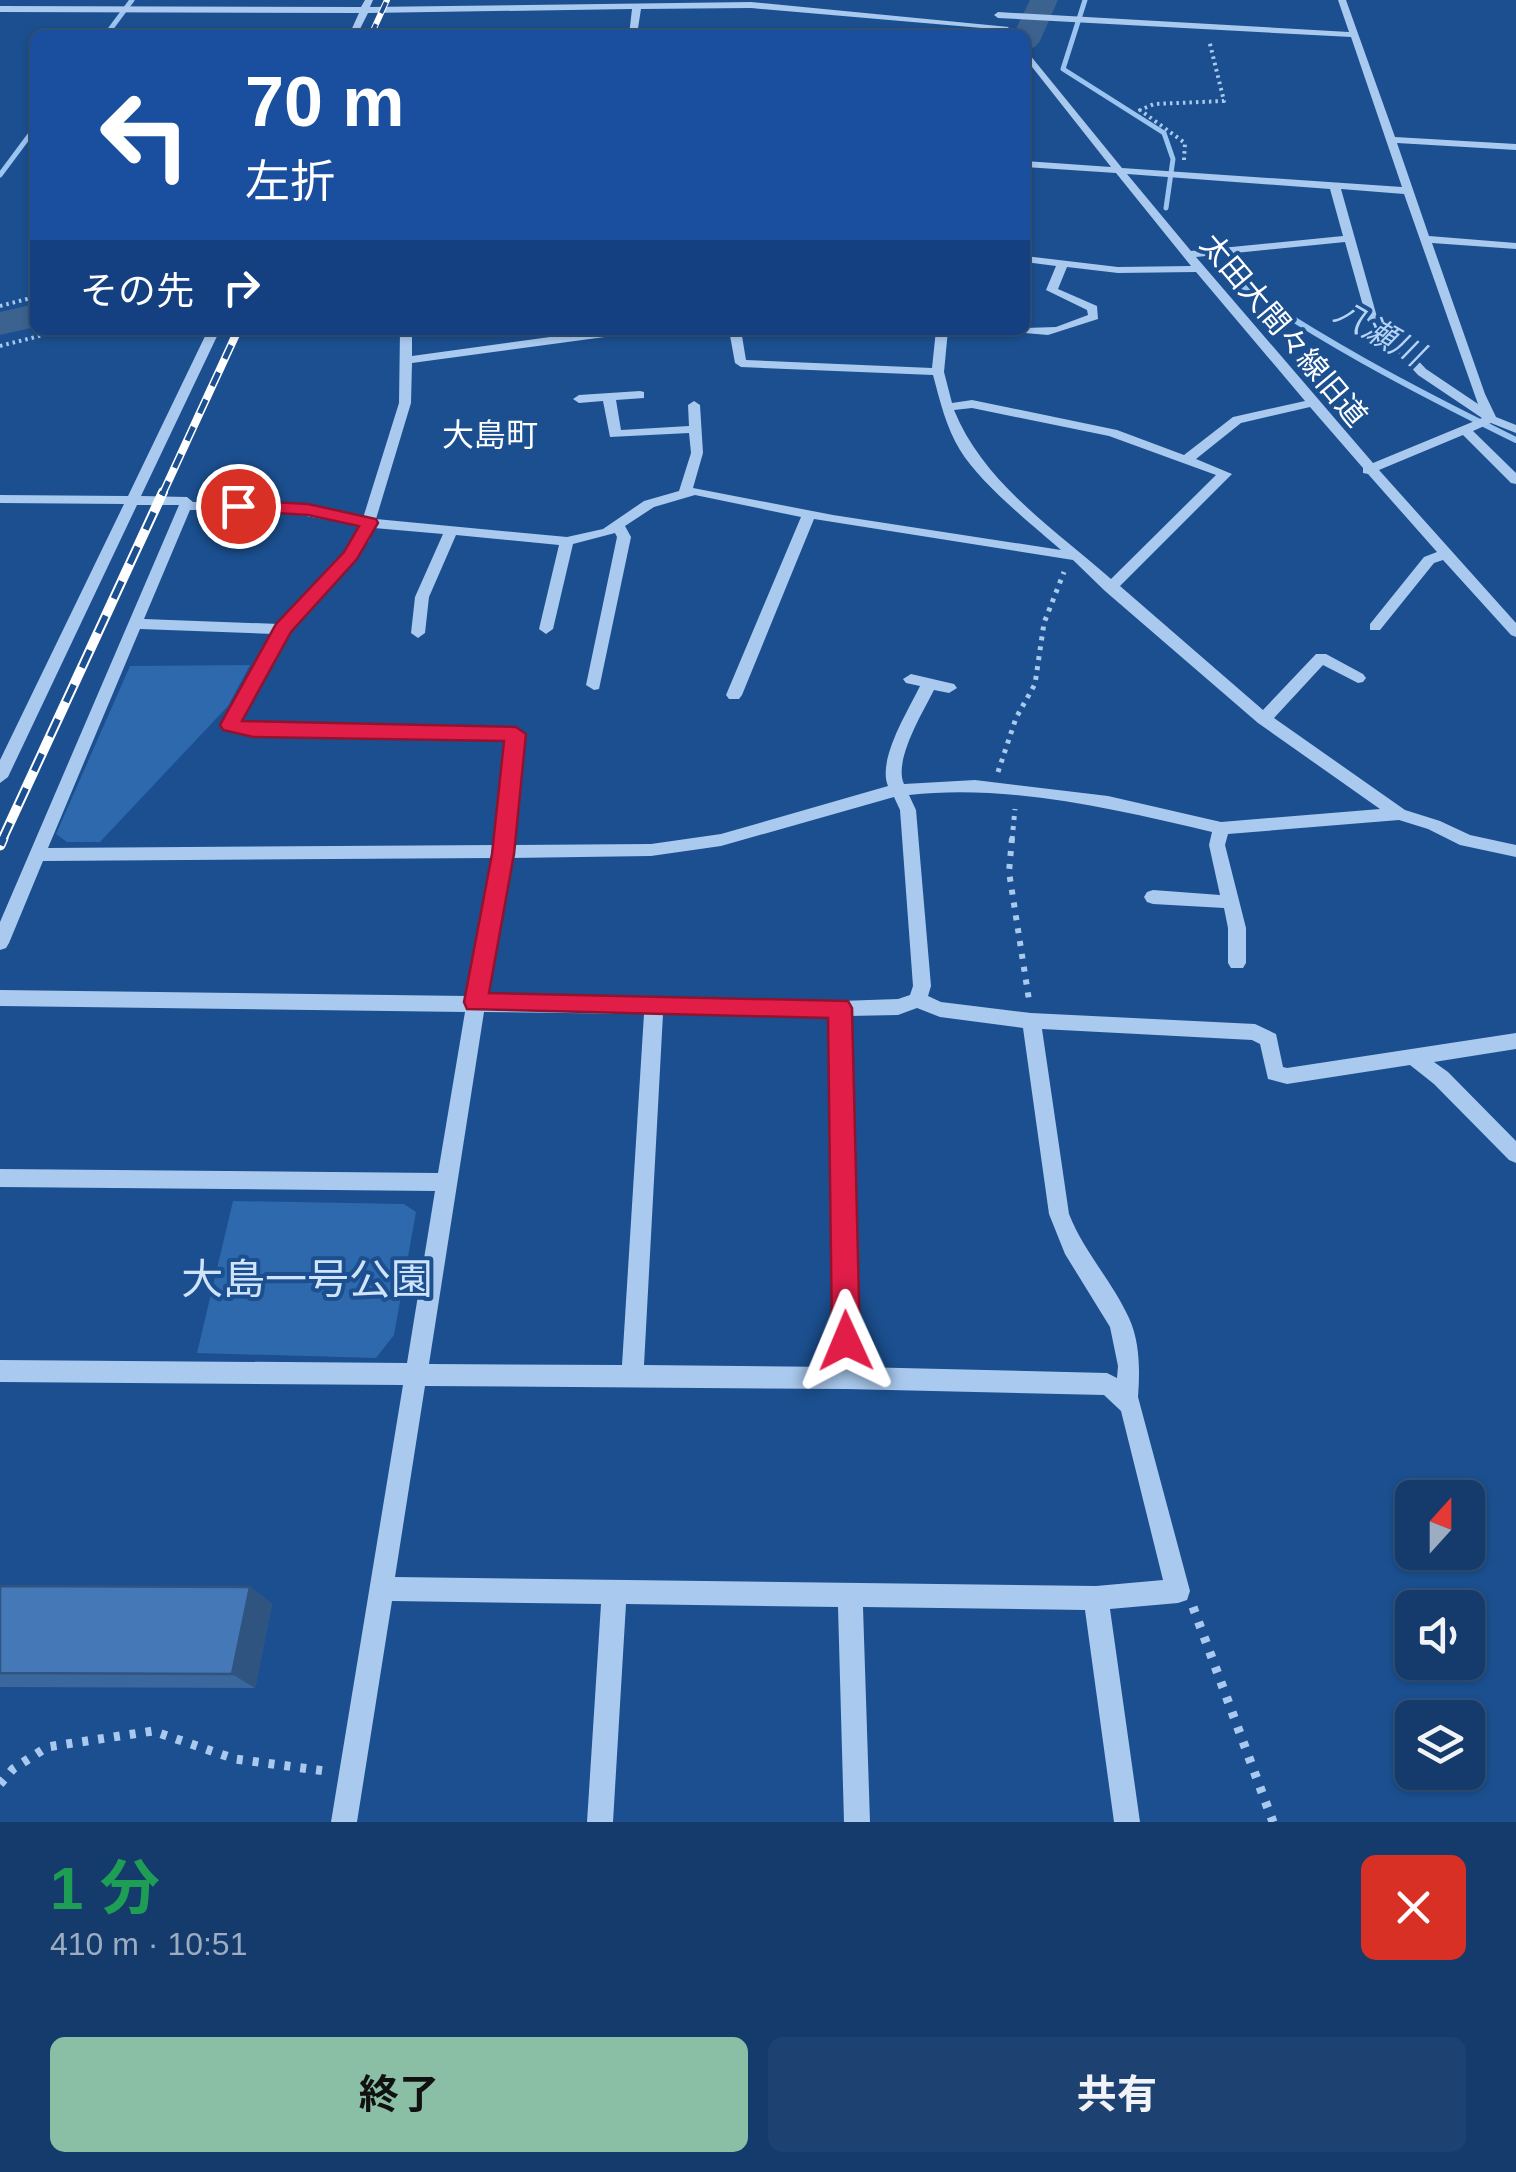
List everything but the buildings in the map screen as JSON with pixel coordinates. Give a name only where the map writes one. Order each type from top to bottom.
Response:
[{"type":"street","points":[[116,10],[123,0]]},
{"type":"street","points":[[986,0],[1008,30]]},
{"type":"street","points":[[1342,0],[1490,418]]},
{"type":"street","points":[[0,9],[522,4],[636,7],[752,2],[982,30]]},
{"type":"street","points":[[355,30],[367,5]]},
{"type":"street","points":[[633,30],[636,7]]},
{"type":"street","points":[[998,16],[1354,35]]},
{"type":"street","name":"太田大間々線旧道","points":[[1030,62],[1368,470],[1516,632]]},
{"type":"street","points":[[1393,140],[1516,147]]},
{"type":"street","points":[[1030,164],[1183,172],[1409,191]]},
{"type":"street","points":[[1335,187],[1371,318],[1422,372],[1490,418],[1516,429]]},
{"type":"street","points":[[1188,255],[1350,238]]},
{"type":"street","points":[[1428,239],[1516,246]]},
{"type":"street","points":[[1030,260],[1118,270],[1199,270]]},
{"type":"street","points":[[1030,333],[1056,333],[1094,316],[1093,308],[1085,302],[1052,290],[1062,263]]},
{"type":"street","points":[[0,777],[212,335]]},
{"type":"street","points":[[344,1822],[503,854],[516,734],[253,730],[230,725],[283,629],[351,555],[370,523],[405,403],[406,335]]},
{"type":"street","points":[[407,360],[590,335]]},
{"type":"street","points":[[737,335],[741,363],[938,372]]},
{"type":"street","points":[[942,335],[938,372],[948,407],[968,450],[1010,499],[1072,556],[1264,719],[1399,814],[1434,825],[1466,842],[1516,852]]},
{"type":"street","points":[[579,399],[640,395]]},
{"type":"street","points":[[609,397],[615,434],[694,429]]},
{"type":"street","points":[[1186,460],[1237,420],[1312,403]]},
{"type":"street","points":[[948,407],[972,404],[1112,432],[1224,474],[1110,588]]},
{"type":"street","points":[[678,493],[697,453],[694,405]]},
{"type":"street","points":[[1368,470],[1470,430],[1490,418]]},
{"type":"street","points":[[1470,430],[1516,480]]},
{"type":"street","points":[[0,943],[185,506],[273,506],[370,523],[567,541],[588,539],[618,526],[649,504],[678,493],[710,492],[833,520],[1072,556]]},
{"type":"street","points":[[0,498],[187,501]]},
{"type":"street","points":[[734,695],[809,514]]},
{"type":"street","points":[[594,685],[624,537],[618,526]]},
{"type":"street","points":[[418,634],[422,597],[452,529]]},
{"type":"street","points":[[546,629],[567,541]]},
{"type":"street","points":[[1375,626],[1430,560],[1446,554]]},
{"type":"street","points":[[135,624],[283,629]]},
{"type":"street","points":[[1264,719],[1321,658],[1358,678]]},
{"type":"street","points":[[918,1000],[922,986],[908,810],[892,776],[893,762],[920,681],[949,688]]},
{"type":"street","points":[[36,855],[651,850],[690,845],[898,790],[975,786],[1108,802],[1221,828],[1399,814]]},
{"type":"street","points":[[1221,828],[1217,845],[1237,928],[1236,963]]},
{"type":"street","points":[[1153,897],[1230,902]]},
{"type":"street","points":[[0,998],[840,1008],[898,1007],[918,1000],[940,1010],[1032,1021],[1255,1032],[1269,1040],[1275,1072],[1287,1076],[1516,1041]]},
{"type":"street","points":[[632,1376],[654,1004]]},
{"type":"street","points":[[840,1008],[847,1378]]},
{"type":"street","points":[[381,1590],[1096,1598],[1178,1592],[1127,1398],[1129,1366],[1120,1323],[1072,1246],[1060,1214],[1032,1021]]},
{"type":"street","points":[[1413,1057],[1441,1078],[1516,1154]]},
{"type":"street","points":[[0,1178],[449,1182]]},
{"type":"street","points":[[0,1372],[847,1378],[1106,1384],[1127,1398]]},
{"type":"street","points":[[600,1822],[614,1594]]},
{"type":"street","points":[[850,1597],[858,1822]]},
{"type":"street","points":[[1096,1598],[1127,1822]]},
{"type":"path","points":[[1183,172],[1185,144],[1140,110],[1154,104],[1224,101],[1206,28]]},
{"type":"path","points":[[0,306],[30,298]]},
{"type":"path","points":[[0,346],[43,335]]},
{"type":"path","points":[[996,778],[1016,718],[1035,684],[1050,604],[1072,556]]},
{"type":"path","points":[[1013,803],[1016,818],[1009,872],[1032,1021]]},
{"type":"path","points":[[1178,1592],[1194,1607],[1273,1822]]},
{"type":"path","points":[[0,1784],[13,1769],[47,1747],[153,1731],[235,1759],[351,1775]]},
{"type":"green space","points":[[250,665],[228,706],[100,842],[67,842],[56,834],[130,666]]},
{"type":"green space","name":"大島一号公園","points":[[233,1201],[404,1204],[416,1212],[394,1335],[376,1358],[197,1353]]},
{"type":"waterway","points":[[110,30],[132,0]]},
{"type":"waterway","points":[[1030,30],[1044,0]]},
{"type":"waterway","name":"八瀬川","points":[[1085,0],[1063,69],[1164,133],[1173,159],[1166,208]]},
{"type":"waterway","points":[[0,175],[30,135]]},
{"type":"waterway","name":"八瀬川","points":[[1217,268],[1363,360],[1516,440]]},
{"type":"waterway","points":[[0,324],[30,316]]},
{"type":"railway","points":[[373,30],[387,0]]},
{"type":"railway","points":[[162,495],[236,335]]},
{"type":"railway","points":[[2,840],[163,492]]},
{"type":"railway","points":[[0,845],[3,838]]},
{"type":"district","name":"大島町","points":[[490,435]]},
{"type":"route","points":[[238,506],[308,510],[370,523],[351,555],[283,629],[230,725],[238,730],[516,734],[503,854],[476,1002],[840,1008],[846,1341]]}]
